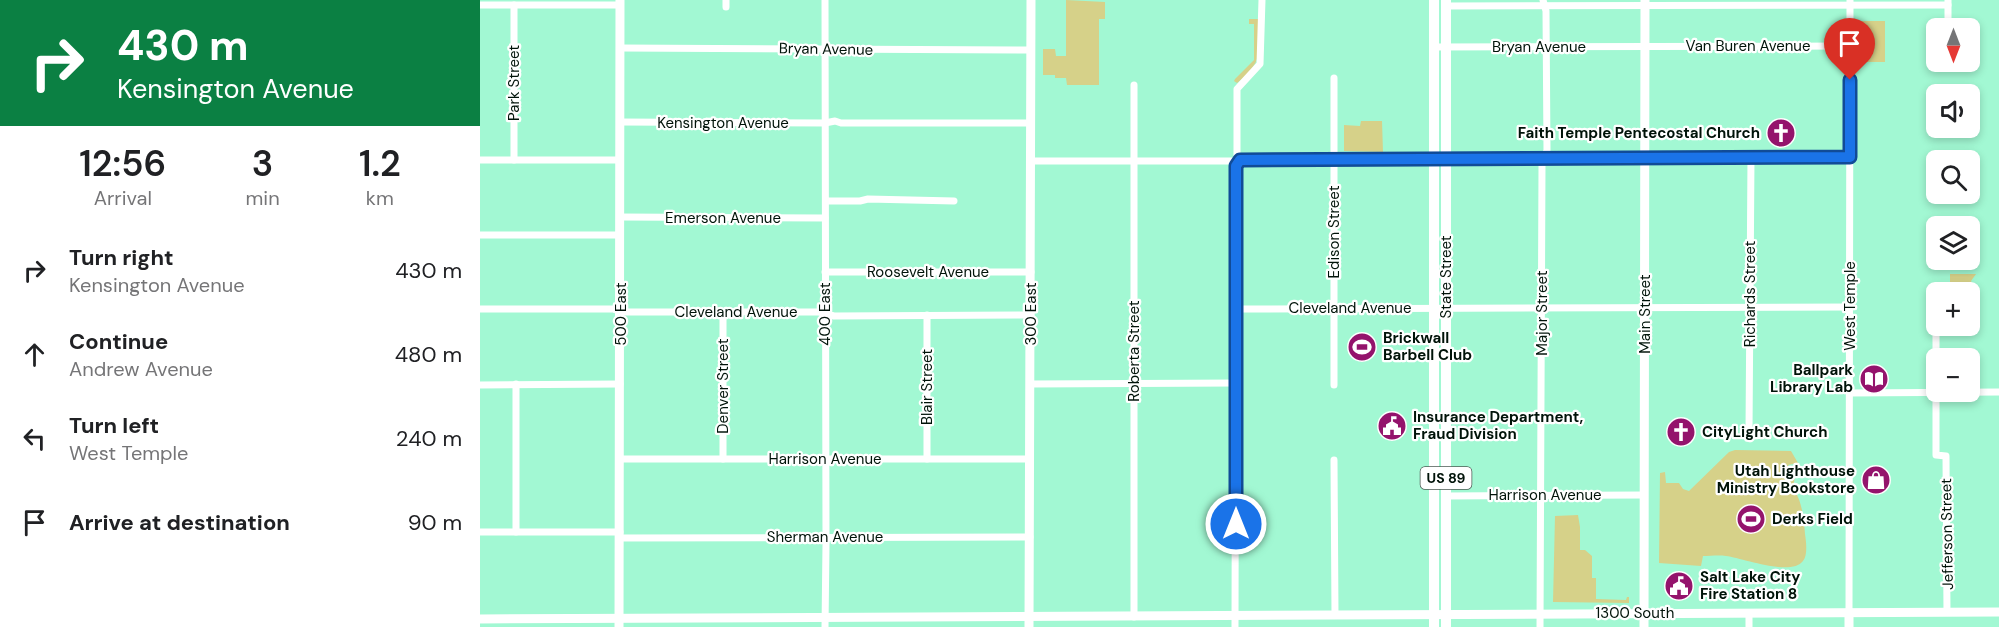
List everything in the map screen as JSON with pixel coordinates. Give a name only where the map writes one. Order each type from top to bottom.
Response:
[{"type":"main road","name":"State Street","points":[[1434,0],[1434,627]]},
{"type":"main road","name":"State Street","points":[[1446,3],[1446,627]]},
{"type":"street","name":"400 East","points":[[825,0],[825,622]]},
{"type":"street","name":"300 East","points":[[1029,622],[1031,0]]},
{"type":"street","points":[[1235,627],[1237,89],[1260,64],[1262,0]]},
{"type":"street","name":"Main Street","points":[[1644,627],[1645,2]]},
{"type":"street","name":"West Temple","points":[[1849,612],[1850,2]]},
{"type":"street","points":[[480,6],[620,3]]},
{"type":"street","name":"500 East","points":[[619,622],[620,3]]},
{"type":"street","points":[[1446,3],[1948,3]]},
{"type":"street","name":"Major Street","points":[[1540,627],[1542,165],[1546,150],[1544,3]]},
{"type":"street","name":"Park Street","points":[[509,4],[514,160]]},
{"type":"street","name":"Bryan Avenue","points":[[1434,47],[1645,46]]},
{"type":"street","name":"Van Buren Avenue","points":[[1645,46],[1850,46]]},
{"type":"street","name":"Bryan Avenue","points":[[620,48],[1031,50]]},
{"type":"street","name":"Edison Street","points":[[1334,78],[1334,385]]},
{"type":"street","name":"Roberta Street","points":[[1134,85],[1134,617]]},
{"type":"street","name":"Kensington Avenue","points":[[620,122],[1031,123]]},
{"type":"street","points":[[1031,161],[1850,157]]},
{"type":"street","name":"Richards Street","points":[[1749,431],[1752,158]]},
{"type":"street","points":[[480,160],[620,160]]},
{"type":"street","points":[[826,201],[868,199],[954,201]]},
{"type":"street","name":"Emerson Avenue","points":[[620,217],[825,218]]},
{"type":"street","points":[[480,235],[620,235]]},
{"type":"street","name":"Roosevelt Avenue","points":[[825,273],[1031,272]]},
{"type":"street","name":"Cleveland Avenue","points":[[1236,309],[1850,307]]},
{"type":"street","name":"Cleveland Avenue","points":[[480,309],[819,312],[834,316],[1031,315]]},
{"type":"street","name":"Denver Street","points":[[723,312],[723,459]]},
{"type":"street","name":"Blair Street","points":[[927,315],[927,459]]},
{"type":"street","points":[[1030,384],[1236,383]]},
{"type":"street","points":[[480,384],[620,384]]},
{"type":"street","points":[[516,384],[516,532]]},
{"type":"street","points":[[1850,393],[1926,392]]},
{"type":"street","points":[[1980,392],[1999,392]]},
{"type":"street","name":"Jefferson Street","points":[[1935,402],[1935,455],[1946,456],[1947,612]]},
{"type":"street","name":"Harrison Avenue","points":[[620,459],[1030,459]]},
{"type":"street","points":[[1334,460],[1335,615]]},
{"type":"street","name":"Harrison Avenue","points":[[1446,496],[1644,495]]},
{"type":"street","name":"Sherman Avenue","points":[[480,532],[826,537],[1030,537]]},
{"type":"street","points":[[1849,612],[1849,627]]},
{"type":"street","name":"1300 South","points":[[480,619],[619,622],[1029,622],[1134,617],[1999,612]]},
{"type":"street","points":[[1749,613],[1749,627]]},
{"type":"shaded area","points":[[1066,0],[1105,2],[1105,19],[1099,19],[1099,85],[1067,85],[1066,78],[1043,75],[1043,49],[1055,49],[1056,56],[1066,56]]},
{"type":"shaded area","points":[[1249,19],[1259,19],[1258,55],[1252,69],[1237,83],[1235,79],[1254,60],[1254,24],[1249,24]]},
{"type":"shaded area","points":[[1858,21],[1885,21],[1885,62],[1858,62]]},
{"type":"shaded area","points":[[1361,121],[1382,121],[1383,152],[1344,151],[1344,125],[1360,126]]},
{"type":"shaded area","points":[[1950,274],[1976,274],[1972,282],[1950,282]]},
{"type":"shaded area","name":"Derks Field","points":[[1735,450],[1791,451],[1798,463],[1788,465],[1795,476],[1793,489],[1799,498],[1803,516],[1806,555],[1803,561],[1797,565],[1778,567],[1734,557],[1703,556],[1701,566],[1659,563],[1660,473],[1665,472],[1666,483],[1679,483],[1683,489],[1689,491],[1729,452]]},
{"type":"shaded area","points":[[1578,515],[1580,550],[1585,550],[1592,556],[1592,578],[1596,578],[1596,599],[1626,600],[1629,597],[1629,603],[1553,602],[1555,516]]},
{"type":"place","name":"Faith Temple Pentecostal Church","points":[[1781,133]]},
{"type":"place","name":"Brickwall Barbell Club","points":[[1362,347]]},
{"type":"place","name":"Ballpark Library Lab","points":[[1874,379]]},
{"type":"place","name":"Insurance Department, Fraud Division","points":[[1392,426]]},
{"type":"place","name":"CityLight Church","points":[[1681,432]]},
{"type":"place","name":"Utah Lighthouse Ministry Bookstore","points":[[1876,480]]},
{"type":"place","name":"Derks Field","points":[[1751,519]]},
{"type":"place","name":"Salt Lake City Fire Station 8","points":[[1679,586]]},
{"type":"route","points":[[1236,524],[1236,164],[1239,164],[1240,160],[1850,157],[1850,80]]}]
